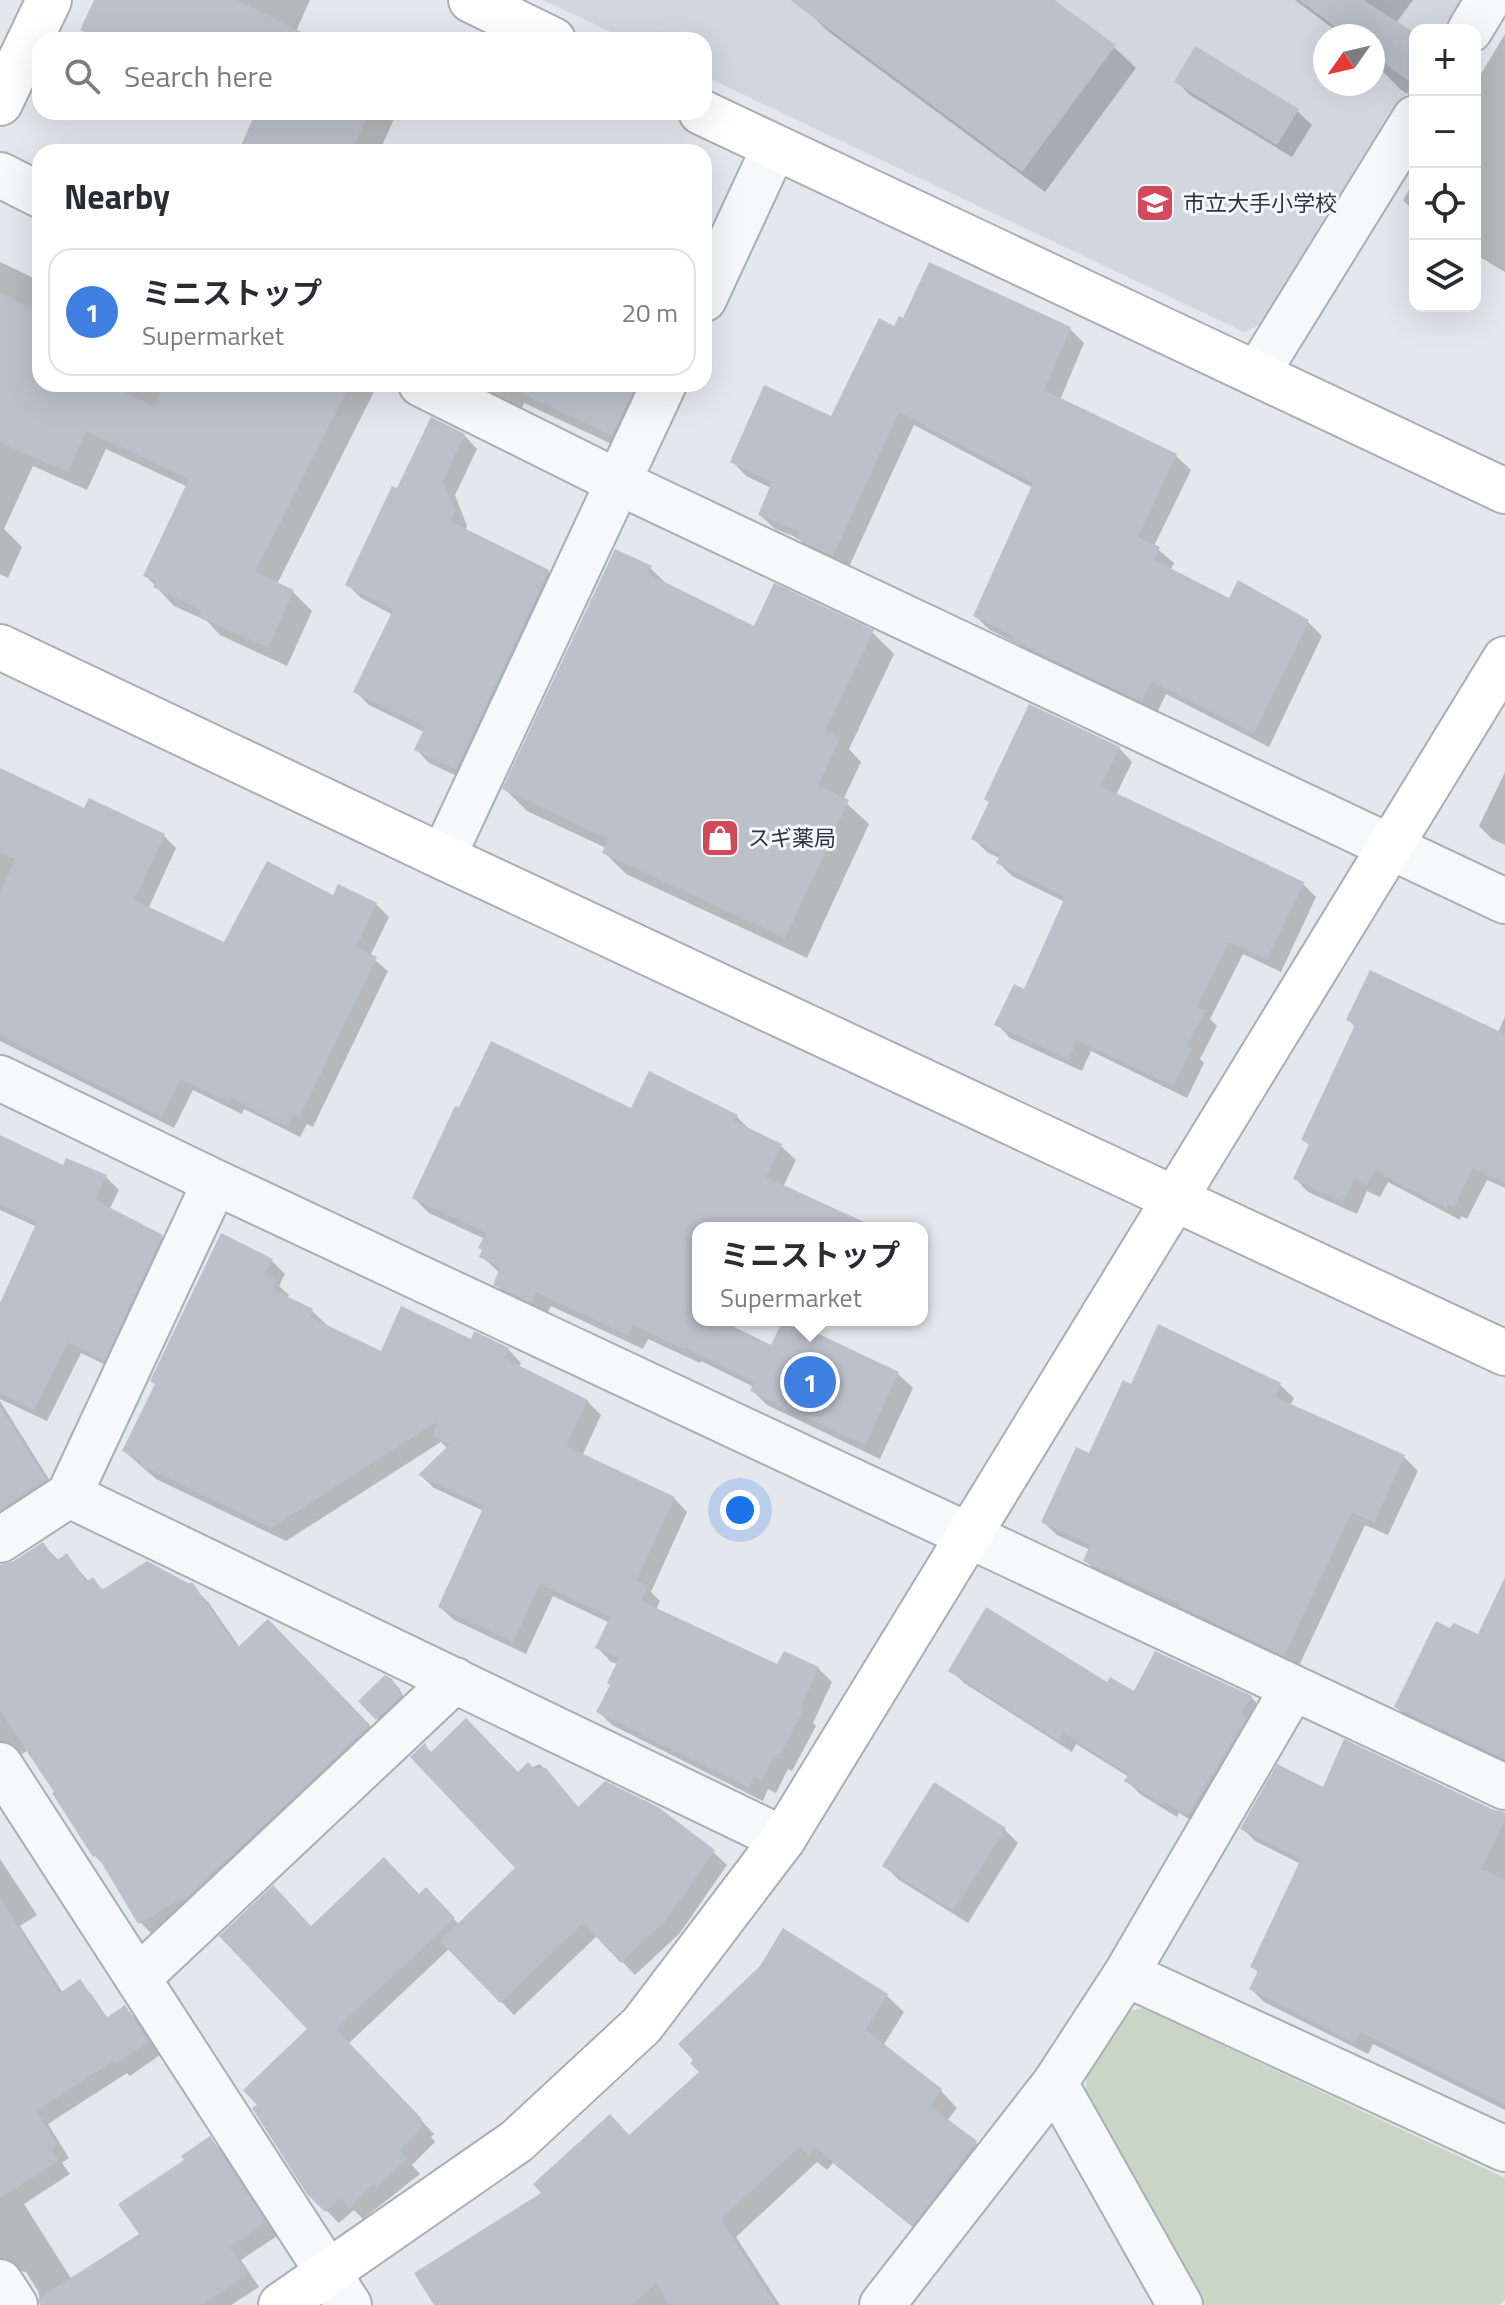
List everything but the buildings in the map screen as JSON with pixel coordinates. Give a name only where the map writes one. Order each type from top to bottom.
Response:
[{"type":"street","points":[[34,32],[49,0]]},
{"type":"street","points":[[471,0],[537,32]]},
{"type":"street","points":[[1474,24],[1488,0]]},
{"type":"street","points":[[0,103],[32,36]]},
{"type":"street","points":[[712,117],[1505,491]]},
{"type":"street","points":[[1258,372],[1409,128]]},
{"type":"street","points":[[712,282],[774,148]]},
{"type":"street","points":[[0,175],[32,191]]},
{"type":"street","points":[[437,392],[618,482],[1505,901]]},
{"type":"street","points":[[443,857],[660,392]]},
{"type":"street","points":[[0,647],[1505,1353]]},
{"type":"street","points":[[281,2305],[339,2289],[517,2141],[642,2025],[783,1839],[1505,659]]},
{"type":"street","points":[[0,1078],[215,1182],[1505,1787]]},
{"type":"street","points":[[0,1540],[69,1495],[215,1182]]},
{"type":"street","points":[[69,1495],[783,1839]]},
{"type":"street","points":[[138,1978],[455,1680]]},
{"type":"street","points":[[882,2305],[1055,2083],[1126,1974],[1293,1688]]},
{"type":"street","points":[[0,1765],[339,2289]]},
{"type":"street","points":[[1126,1974],[1505,2149]]},
{"type":"street","points":[[1055,2083],[1180,2305]]},
{"type":"street","points":[[0,2282],[15,2305]]},
{"type":"shaded area","name":"市立大手小学校","points":[[543,0],[1464,0],[1449,24],[1409,24],[1409,89],[1264,323],[1244,332],[712,80],[712,32],[611,32]]},
{"type":"green space","points":[[1143,2008],[1505,2178],[1505,2300],[1498,2305],[1203,2305],[1086,2093],[1087,2069],[1122,2013]]},
{"type":"place","name":"市立大手小学校","points":[[1155,203]]},
{"type":"place","name":"スギ薬局","points":[[720,838]]},
{"type":"place","name":"ミニストップ","points":[[810,1382]]}]
